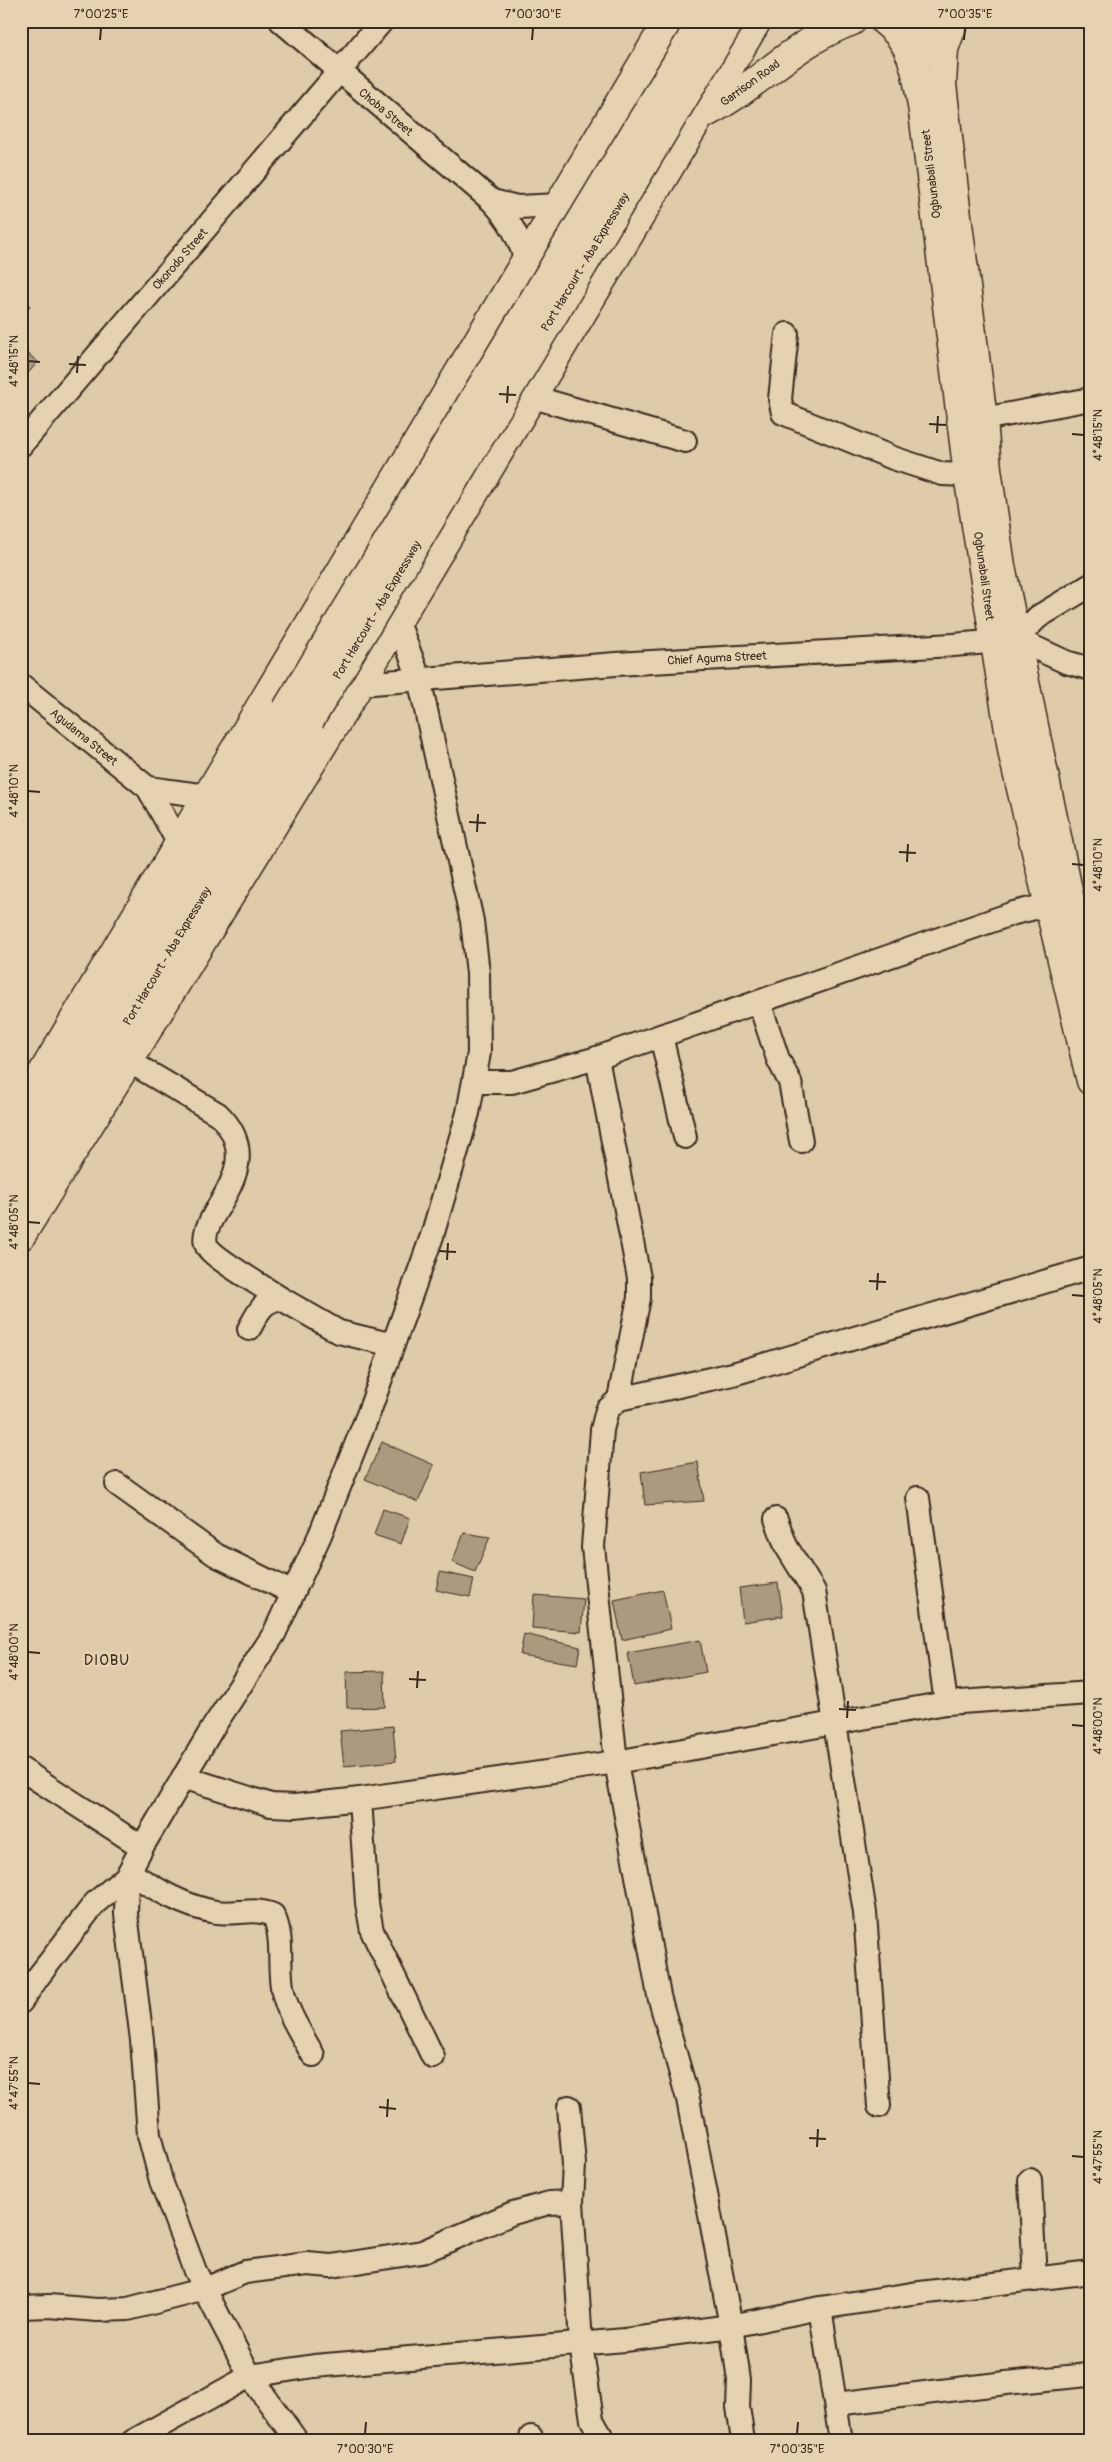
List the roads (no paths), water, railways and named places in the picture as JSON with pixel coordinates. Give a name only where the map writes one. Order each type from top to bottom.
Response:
[{"type":"main road","points":[[21,1109],[668,21]]},
{"type":"main road","name":"Port Harcourt - Aba Expressway","points":[[21,1197],[298,715],[702,21]]},
{"type":"main road","name":"Port Harcourt - Aba Expressway","points":[[21,1153],[298,715],[730,21]]},
{"type":"main road","points":[[21,1236],[127,1060],[398,622],[757,21]]},
{"type":"main road","name":"Garrison Road","points":[[633,78],[640,98],[656,115],[679,121],[700,116],[726,102],[795,49],[833,28],[852,21]]},
{"type":"main road","name":"Ogbunabali Street","points":[[884,21],[892,27],[907,46],[915,64],[923,112],[968,475],[1005,641],[1091,986]]},
{"type":"main road","name":"Ogbunabali Street","points":[[915,64],[926,21]]},
{"type":"main road","name":"Ogbunabali Street","points":[[954,21],[944,48],[942,84],[983,419],[987,469],[1001,566],[1013,755],[1047,905],[1091,1080]]},
{"type":"street","name":"Choba Street","points":[[281,21],[492,201],[508,218],[518,234],[526,260]]},
{"type":"street","name":"Okorodo Street","points":[[21,445],[340,73],[382,21]]},
{"type":"street","points":[[492,201],[517,207],[559,205]]},
{"type":"street","points":[[787,334],[780,399],[782,413],[893,458],[942,474],[968,475]]},
{"type":"street","points":[[533,397],[685,441]]},
{"type":"street","points":[[983,419],[1091,399]]},
{"type":"street","points":[[1005,641],[1038,617],[1091,585]]},
{"type":"street","points":[[21,2002],[29,1972],[95,1903],[128,1874],[183,1777],[274,1634],[320,1535],[393,1345],[432,1236],[468,1112],[479,1053],[478,973],[472,921],[419,678],[398,622]]},
{"type":"street","points":[[1005,641],[1091,669]]},
{"type":"street","name":"Chief Aguma Street","points":[[360,684],[616,664],[1005,641]]},
{"type":"street","name":"Agudama Street","points":[[21,685],[148,788]]},
{"type":"street","points":[[148,788],[207,796]]},
{"type":"street","points":[[148,788],[179,844]]},
{"type":"street","points":[[474,1082],[512,1082],[597,1058],[1014,913],[1047,905]]},
{"type":"street","points":[[759,1002],[778,1060],[790,1082],[801,1141]]},
{"type":"street","points":[[661,1036],[685,1137]]},
{"type":"street","points":[[597,1058],[639,1278],[639,1298],[619,1399]]},
{"type":"street","points":[[127,1060],[218,1114],[230,1125],[236,1141],[238,1158],[233,1181],[207,1228],[205,1238],[208,1248],[219,1258],[280,1298],[339,1332],[393,1345]]},
{"type":"street","points":[[743,2441],[738,2407],[739,2380],[731,2326],[688,2099],[659,1996],[616,1762],[593,1547],[602,1430],[607,1410],[619,1399],[733,1374],[1091,1268]]},
{"type":"street","points":[[249,1329],[263,1305],[268,1301],[280,1298]]},
{"type":"street","points":[[117,1484],[216,1555],[293,1593]]},
{"type":"street","points":[[918,1498],[946,1703]]},
{"type":"street","points":[[776,1519],[786,1546],[814,1591],[864,1913],[879,2106]]},
{"type":"street","points":[[183,1777],[271,1806],[295,1806],[360,1799],[616,1762],[946,1703],[1091,1693]]},
{"type":"street","points":[[21,1769],[142,1847]]},
{"type":"street","points":[[360,1799],[367,1903],[372,1931],[433,2057]]},
{"type":"street","points":[[128,1874],[157,1890],[206,1910],[218,1912],[266,1912],[273,1915],[278,1936],[283,1991],[292,2017],[313,2055]]},
{"type":"street","points":[[128,1874],[126,1914],[142,2040],[149,2136],[161,2181],[195,2271],[250,2376],[297,2441]]},
{"type":"street","points":[[570,2108],[574,2164],[572,2202],[581,2344],[592,2420],[604,2441]]},
{"type":"street","points":[[1030,2180],[1035,2280]]},
{"type":"street","points":[[21,2307],[49,2306],[97,2310],[128,2309],[205,2289],[246,2272],[307,2264],[331,2266],[422,2252],[513,2213],[549,2203],[572,2202]]},
{"type":"street","points":[[133,2441],[250,2376],[314,2366],[581,2344],[731,2326],[820,2308],[1091,2272]]},
{"type":"street","points":[[820,2308],[841,2441]]},
{"type":"street","points":[[836,2404],[1088,2375]]},
{"type":"district","name":"DIOBU","points":[[107,1660]]}]
